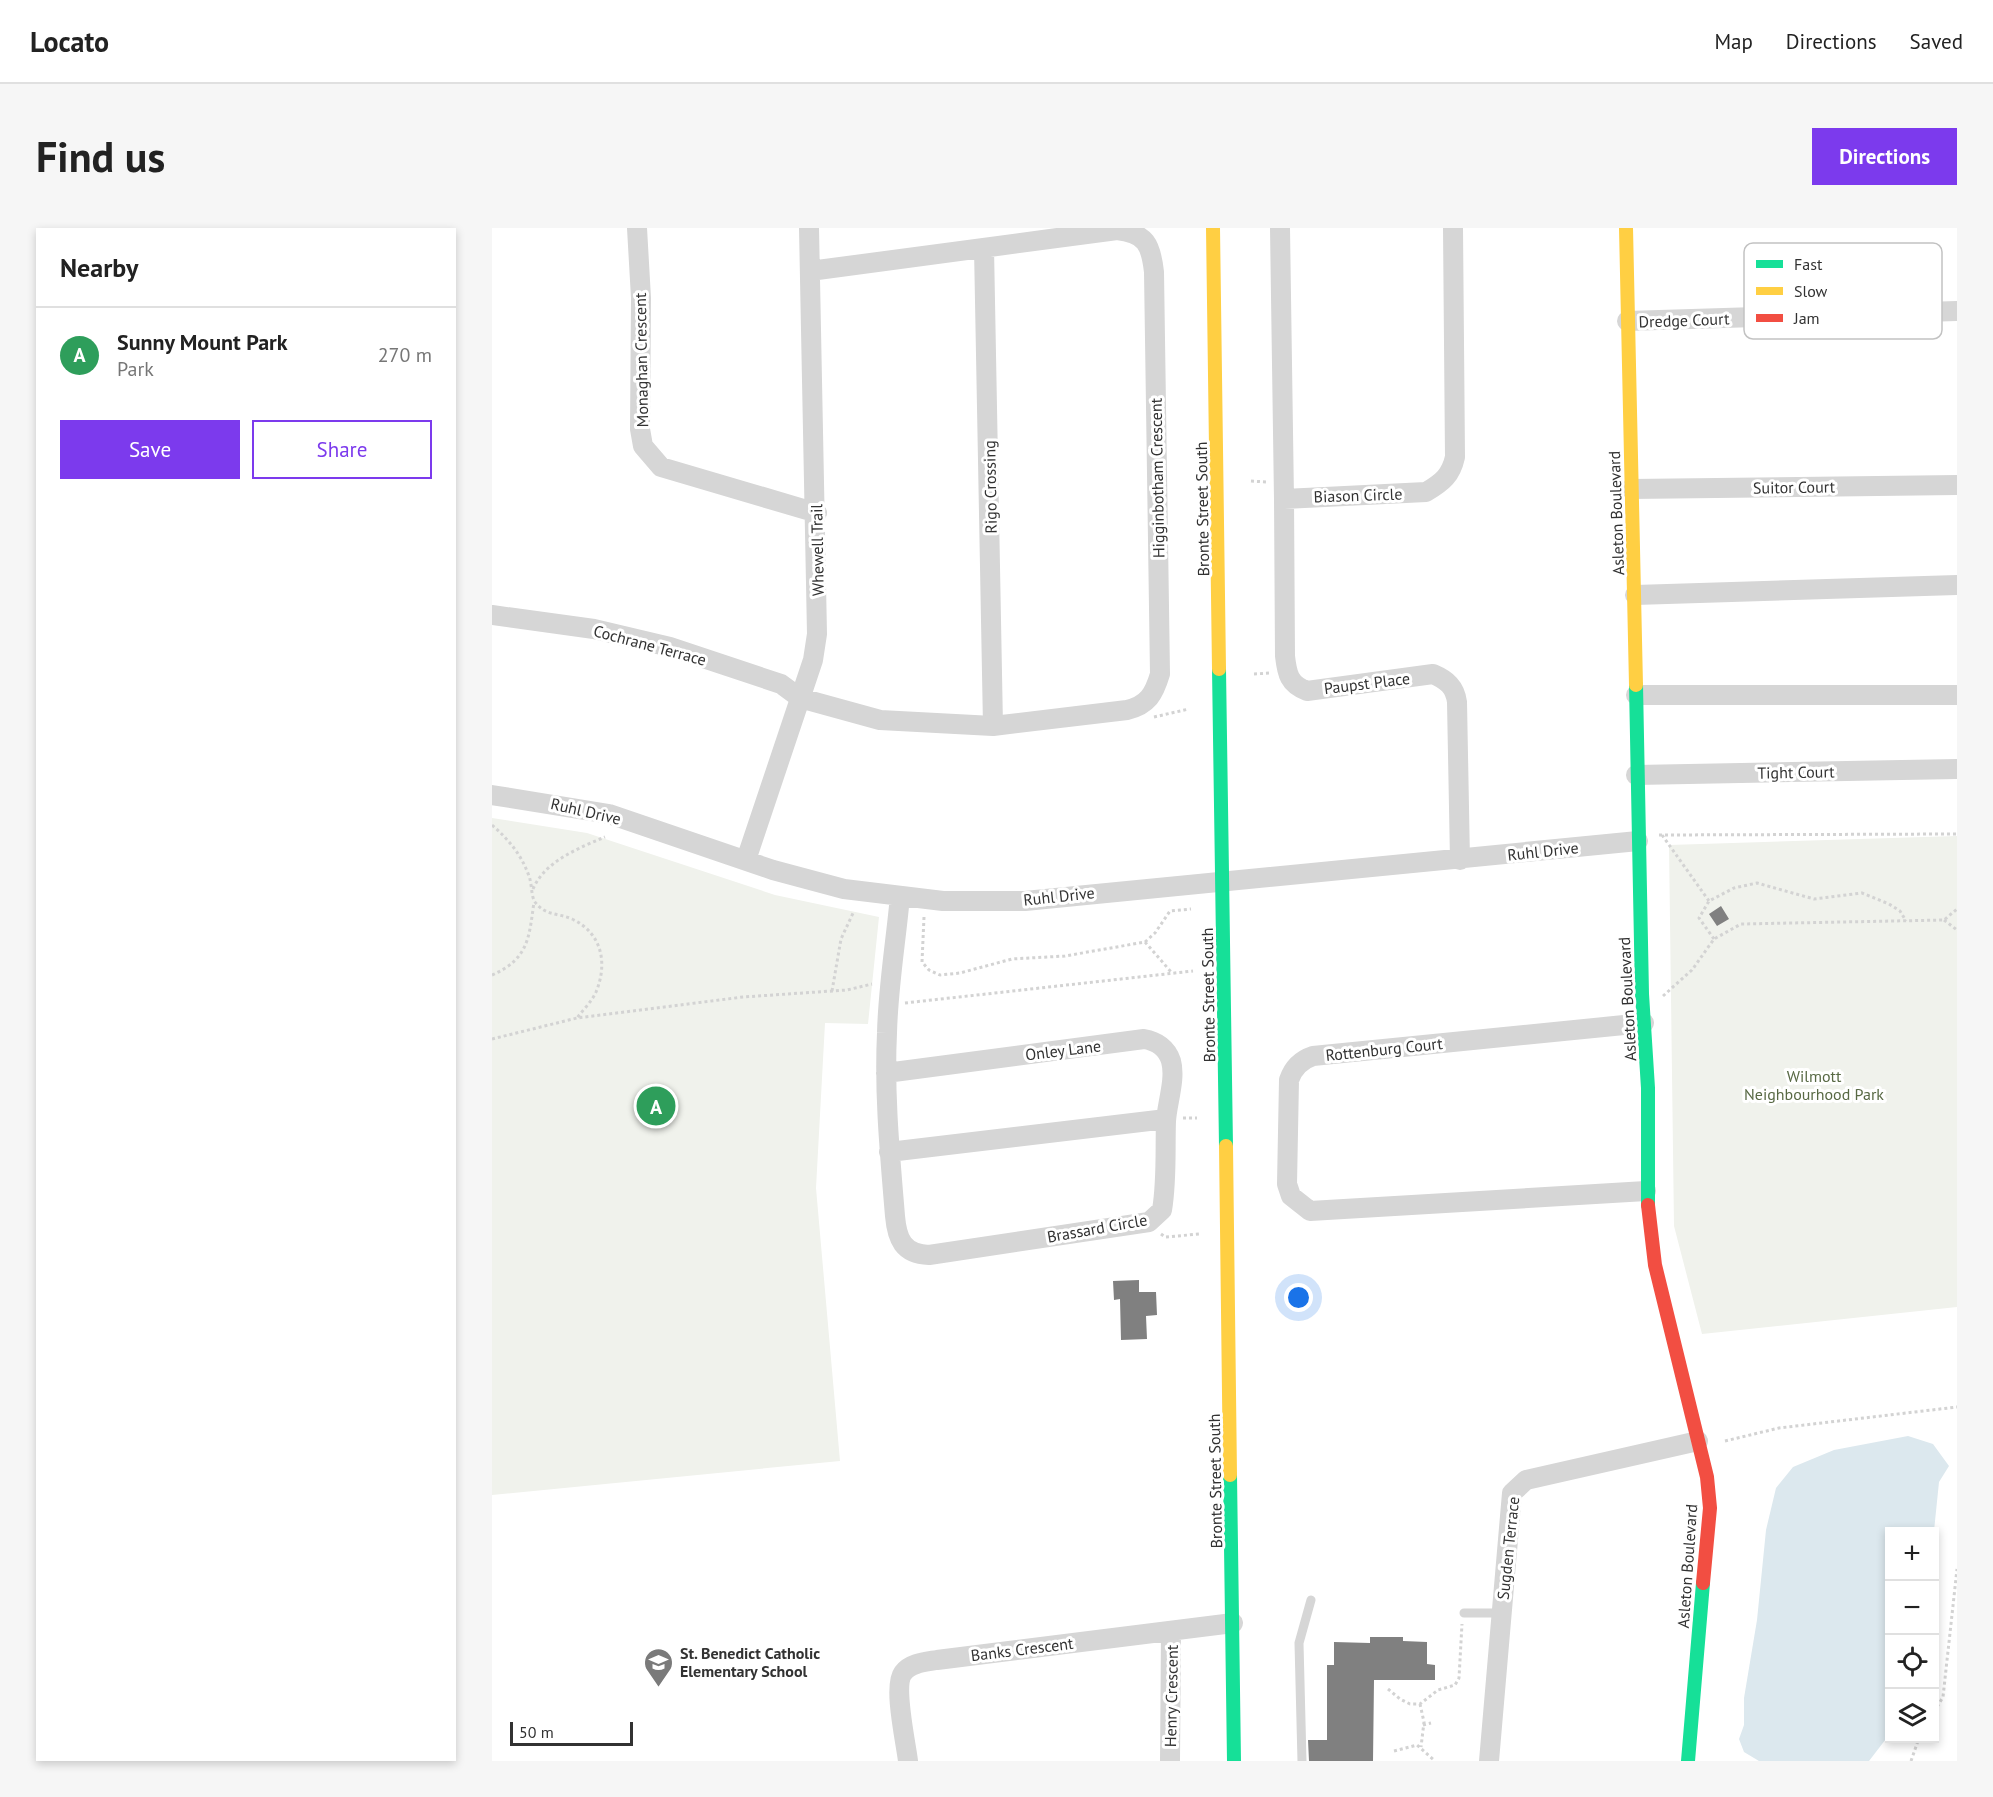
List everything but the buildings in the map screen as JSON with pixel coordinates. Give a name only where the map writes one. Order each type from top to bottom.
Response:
[{"type":"street","name":"Monaghan Crescent","points":[[637,228],[641,298],[640,429],[643,446],[662,467],[817,513]]},
{"type":"street","name":"Whewell Trail","points":[[746,860],[813,660],[817,634],[817,513],[808,228]]},
{"type":"street","name":"Bronte Street South","points":[[1213,228],[1234,1761]]},
{"type":"street","points":[[1280,228],[1284,499]]},
{"type":"street","name":"Biason Circle","points":[[1284,499],[1426,492],[1440,484],[1452,472],[1455,457],[1453,228]]},
{"type":"street","name":"Asleton Boulevard","points":[[1626,228],[1635,595],[1636,775],[1648,1088],[1646,1191],[1655,1265],[1707,1477],[1710,1508],[1688,1761]]},
{"type":"street","name":"Higginbotham Crescent","points":[[810,271],[1117,230],[1132,232],[1144,239],[1151,252],[1160,674],[1155,690],[1140,707]]},
{"type":"street","name":"Rigo Crossing","points":[[984,248],[993,726]]},
{"type":"street","name":"Dredge Court","points":[[1942,311],[1957,311]]},
{"type":"street","name":"Dredge Court","points":[[1627,321],[1744,317]]},
{"type":"street","name":"Suitor Court","points":[[1631,489],[1957,485]]},
{"type":"street","name":"Paupst Place","points":[[1284,499],[1285,656],[1289,679],[1296,686],[1307,691],[1433,674],[1450,684],[1457,702],[1460,860]]},
{"type":"street","points":[[1635,595],[1957,585]]},
{"type":"street","name":"Cochrane Terrace","points":[[492,615],[594,629],[670,647],[781,684],[800,698]]},
{"type":"street","points":[[1636,695],[1957,695]]},
{"type":"street","points":[[800,698],[880,720],[993,726],[1140,707]]},
{"type":"street","name":"Tight Court","points":[[1636,775],[1957,769]]},
{"type":"street","name":"Ruhl Drive","points":[[492,795],[609,814],[746,860],[844,889],[926,899],[1025,901],[1460,860],[1638,837]]},
{"type":"street","name":"Brassard Circle","points":[[900,896],[886,1073],[889,1152],[897,1232],[903,1247],[916,1255],[1149,1222],[1162,1210],[1166,1119]]},
{"type":"street","name":"Rottenburg Court","points":[[1644,1018],[1313,1056],[1305,1059],[1293,1070],[1289,1080],[1287,1184],[1291,1196],[1310,1211],[1646,1191]]},
{"type":"street","name":"Onley Lane","points":[[886,1073],[1144,1039],[1154,1041],[1164,1049],[1171,1060],[1166,1119]]},
{"type":"street","points":[[889,1152],[1166,1119]]},
{"type":"street","name":"Sugden Terrace","points":[[1489,1761],[1512,1492],[1519,1484],[1532,1478],[1698,1441]]},
{"type":"street","name":"Banks Crescent","points":[[908,1761],[899,1690],[902,1674],[912,1665],[1233,1623]]},
{"type":"street","name":"Henry Crescent","points":[[1170,1761],[1171,1631]]},
{"type":"lane","points":[[1302,1761],[1299,1643],[1311,1599]]},
{"type":"lane","points":[[1464,1613],[1501,1613]]},
{"type":"path","points":[[1140,707],[1156,719],[1189,709]]},
{"type":"path","points":[[492,825],[512,842],[532,888],[534,901],[529,942],[515,962],[492,975]]},
{"type":"path","points":[[1638,837],[1957,834]]},
{"type":"path","points":[[1662,835],[1709,901]]},
{"type":"path","points":[[532,888],[560,859],[605,837]]},
{"type":"path","points":[[1714,939],[1699,918],[1709,901],[1734,888],[1757,883],[1814,899],[1862,893],[1900,911],[1906,921]]},
{"type":"path","points":[[926,899],[922,962],[929,970],[940,975],[960,973],[1012,959],[1065,956],[1145,942],[1155,933],[1170,911],[1191,909]]},
{"type":"path","points":[[534,901],[550,914],[571,918],[587,929],[600,946],[603,960],[596,993],[577,1018]]},
{"type":"path","points":[[1644,1018],[1692,970],[1714,939],[1741,924],[1944,920],[1957,909]]},
{"type":"path","points":[[832,991],[841,939],[854,911]]},
{"type":"path","points":[[1944,920],[1957,930]]},
{"type":"path","points":[[1145,942],[1172,974]]},
{"type":"path","points":[[890,1004],[1193,971]]},
{"type":"path","points":[[492,1039],[577,1018],[743,997],[832,991],[892,982]]},
{"type":"path","points":[[1149,1222],[1165,1237],[1200,1233]]},
{"type":"path","points":[[1725,1441],[1779,1428],[1957,1407]]},
{"type":"path","points":[[1939,1704],[1943,1697],[1957,1569]]},
{"type":"path","points":[[1388,1689],[1400,1700],[1410,1704],[1420,1704],[1438,1690],[1455,1685],[1459,1678],[1460,1639],[1464,1613]]},
{"type":"path","points":[[1420,1704],[1423,1725],[1421,1747]]},
{"type":"path","points":[[1423,1725],[1431,1723]]},
{"type":"path","points":[[1911,1761],[1917,1743]]},
{"type":"path","points":[[1394,1751],[1409,1745],[1421,1747],[1435,1761]]},
{"type":"green space","points":[[492,818],[587,833],[775,895],[879,917],[868,1024],[825,1023],[816,1188],[840,1461],[492,1495]]},
{"type":"green space","name":"Wilmott Neighbourhood Park","points":[[1957,836],[1957,1307],[1702,1334],[1674,1226],[1669,845]]},
{"type":"shaded area","points":[[1908,1436],[1933,1444],[1949,1466],[1939,1482],[1934,1527],[1885,1527],[1885,1740],[1869,1761],[1759,1761],[1744,1752],[1739,1739],[1744,1725],[1744,1698],[1757,1620],[1766,1530],[1776,1488],[1793,1467],[1834,1450]]},
{"type":"traffic: fast","points":[[1219,669],[1226,1146]]},
{"type":"traffic: fast","points":[[1636,685],[1642,994],[1648,1088],[1648,1205]]},
{"type":"traffic: fast","points":[[1230,1475],[1234,1761]]},
{"type":"traffic: fast","points":[[1688,1761],[1703,1583]]},
{"type":"traffic: slow","points":[[1213,228],[1219,669]]},
{"type":"traffic: slow","points":[[1626,228],[1636,685]]},
{"type":"traffic: slow","points":[[1226,1146],[1230,1475]]},
{"type":"traffic: jam","points":[[1648,1205],[1655,1265],[1707,1477],[1710,1508],[1703,1583]]},
{"type":"place","name":"Sunny Mount Park","points":[[656,1106]]},
{"type":"place","name":"St. Benedict Catholic Elementary School","points":[[659,1688]]}]
